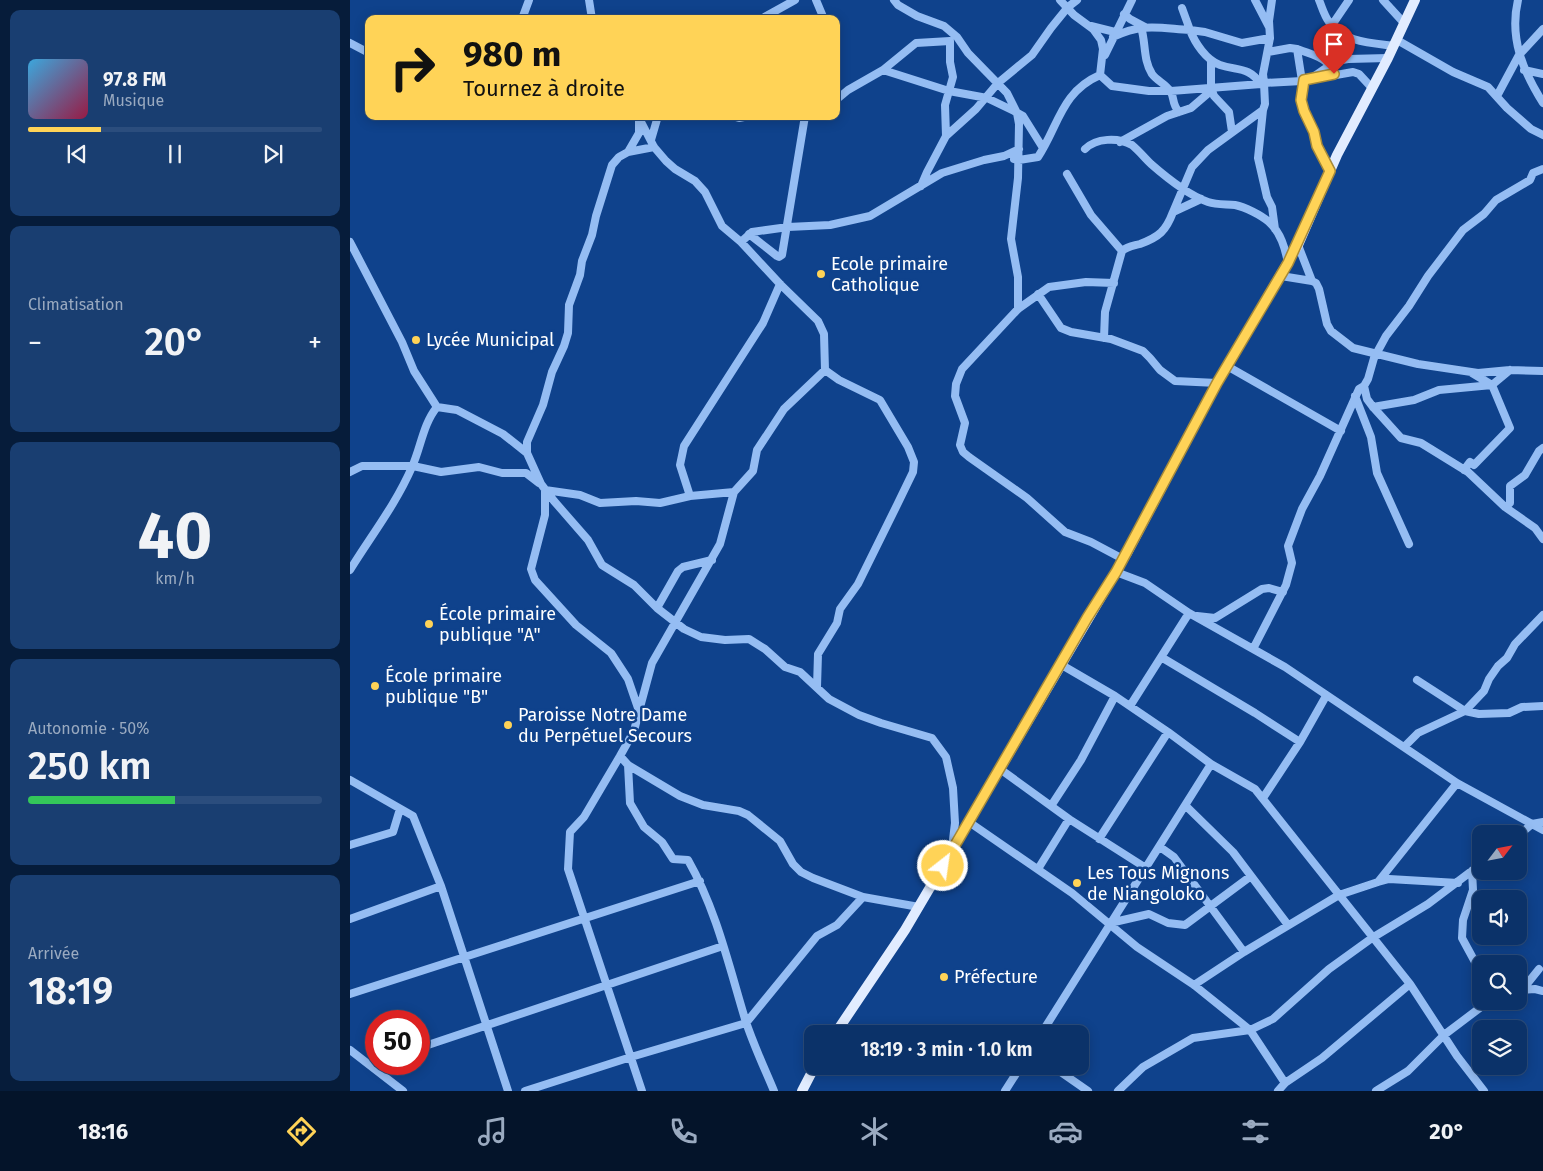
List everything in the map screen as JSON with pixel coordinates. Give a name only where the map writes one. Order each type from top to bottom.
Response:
[{"type":"main road","points":[[841,1025],[919,907],[1060,664],[1116,572],[1217,383],[1298,245],[1330,171],[1388,58],[1415,0]]},
{"type":"main road","points":[[802,1091],[810,1075]]},
{"type":"street","points":[[523,15],[529,0]]},
{"type":"street","points":[[589,0],[591,15]]},
{"type":"street","points":[[768,15],[795,0]]},
{"type":"street","points":[[816,0],[822,15]]},
{"type":"street","points":[[894,0],[898,5],[917,16],[931,20],[957,37],[968,53],[1007,93],[1017,113],[1019,124],[1019,160],[1011,238],[1018,277],[1018,309]]},
{"type":"street","points":[[1060,0],[1098,34],[1103,49],[1100,75]]},
{"type":"street","points":[[922,186],[927,172],[946,136],[976,109],[998,83],[1032,55],[1068,7],[1077,0]]},
{"type":"street","points":[[1101,61],[1132,0]]},
{"type":"street","points":[[1255,0],[1270,28]]},
{"type":"street","points":[[1272,0],[1269,21],[1270,38],[1262,74],[1265,104],[1258,158],[1267,197],[1272,207],[1275,229]]},
{"type":"street","points":[[1319,0],[1323,12],[1336,30],[1362,42],[1395,43],[1488,87],[1507,108],[1531,129],[1543,136]]},
{"type":"street","points":[[1332,25],[1349,0]]},
{"type":"street","points":[[1383,0],[1404,23]]},
{"type":"street","points":[[1510,0],[1515,14]]},
{"type":"street","points":[[1518,0],[1515,14],[1516,44],[1518,55],[1533,88]]},
{"type":"street","points":[[1182,8],[1198,46],[1211,60],[1218,65],[1250,72],[1262,84]]},
{"type":"street","points":[[1124,14],[1143,27],[1145,57],[1148,66],[1153,75],[1171,91],[1174,107],[1179,112]]},
{"type":"street","points":[[1087,24],[1114,34],[1143,27],[1205,32],[1242,43],[1270,38]]},
{"type":"street","points":[[1497,96],[1518,55],[1543,29]]},
{"type":"street","points":[[946,136],[945,105],[953,77],[950,62],[949,30]]},
{"type":"street","points":[[840,98],[848,90],[883,70],[916,43],[950,42]]},
{"type":"street","points":[[350,43],[365,51]]},
{"type":"street","points":[[1268,52],[1290,48],[1297,49],[1318,57],[1330,65],[1334,74]]},
{"type":"street","points":[[1297,49],[1306,80],[1301,100],[1314,132],[1317,146],[1330,171]]},
{"type":"street","points":[[1306,80],[1330,65],[1348,58],[1388,58]]},
{"type":"street","points":[[1211,60],[1211,89],[1214,96],[1229,112],[1232,132]]},
{"type":"street","points":[[1514,64],[1543,103]]},
{"type":"street","points":[[883,70],[948,91],[984,98],[1017,113],[1023,116],[1044,148]]},
{"type":"street","points":[[1524,70],[1543,74]]},
{"type":"street","points":[[1100,75],[1112,86],[1149,91],[1171,91],[1306,80],[1353,72],[1359,74],[1372,88]]},
{"type":"street","points":[[1004,156],[1019,160],[1038,157],[1072,95],[1088,81],[1100,75]]},
{"type":"street","points":[[1120,142],[1167,116],[1191,108],[1211,89]]},
{"type":"street","points":[[1104,338],[1105,312],[1122,251],[1129,246],[1137,245],[1158,236],[1168,224],[1192,167],[1208,150],[1263,110]]},
{"type":"street","points":[[628,152],[639,133],[638,120]]},
{"type":"street","points":[[639,120],[653,144],[675,169],[695,181],[701,187],[722,226],[741,242],[818,321],[824,334],[825,370],[784,409],[757,450],[753,471],[734,492],[720,544],[652,664],[634,731],[584,817],[570,832],[568,869],[642,1091]]},
{"type":"street","points":[[653,144],[657,120]]},
{"type":"street","points":[[750,234],[779,257],[783,254],[788,227],[790,199],[804,120]]},
{"type":"street","points":[[1085,149],[1091,143],[1109,140],[1132,146],[1182,188],[1201,199],[1211,203],[1238,206],[1268,221],[1285,245],[1288,263]]},
{"type":"street","points":[[527,453],[528,442],[543,405],[552,372],[568,333],[569,305],[580,275],[582,261],[592,235],[608,178],[619,157],[653,144]]},
{"type":"street","points":[[741,242],[752,232],[830,224],[870,216],[942,173],[1004,156],[1019,149]]},
{"type":"street","points":[[1253,649],[1283,592],[1292,564],[1288,546],[1302,509],[1341,431],[1359,389],[1364,386],[1368,379],[1375,355],[1386,336],[1463,230],[1484,214],[1496,200],[1530,180],[1533,174],[1543,169]]},
{"type":"street","points":[[1067,174],[1091,215],[1122,251]]},
{"type":"street","points":[[1173,212],[1201,199]]},
{"type":"street","points":[[350,242],[402,342],[414,371],[437,407],[457,410],[503,434],[527,453],[543,487],[545,515],[531,569],[535,580],[576,625],[611,653],[628,679],[639,711]]},
{"type":"street","points":[[1298,245],[1312,281]]},
{"type":"street","points":[[1281,276],[1316,283],[1325,319],[1331,330],[1353,348],[1375,355],[1418,364],[1478,372],[1510,370],[1543,371]]},
{"type":"street","points":[[1114,283],[1086,282],[1049,286],[1018,309],[962,369],[956,384],[955,396],[966,424],[960,441],[963,452],[1027,498],[1065,532],[1091,542],[1123,559]]},
{"type":"street","points":[[690,496],[680,465],[684,446],[764,323],[780,284]]},
{"type":"street","points":[[1038,294],[1061,328],[1070,332],[1111,339],[1143,351],[1160,370],[1175,381],[1217,383]]},
{"type":"street","points":[[1227,366],[1341,431]]},
{"type":"street","points":[[817,687],[818,654],[837,622],[840,609],[858,584],[913,472],[914,462],[908,447],[880,400],[839,380],[825,370]]},
{"type":"street","points":[[1464,470],[1470,462],[1474,465],[1510,428],[1492,385],[1481,380],[1468,370]]},
{"type":"street","points":[[1373,407],[1414,400],[1439,390],[1492,385],[1510,370]]},
{"type":"street","points":[[1364,386],[1367,399],[1401,438],[1421,443],[1468,472],[1504,507],[1535,528],[1543,539]]},
{"type":"street","points":[[1356,396],[1371,436],[1377,473],[1409,544]]},
{"type":"street","points":[[350,570],[400,492],[413,466],[430,416],[437,407]]},
{"type":"street","points":[[1504,507],[1510,503],[1510,486],[1524,475],[1539,451],[1543,448]]},
{"type":"street","points":[[350,472],[362,466],[413,466],[441,472],[479,467],[502,473],[526,473],[543,487],[588,540],[602,565],[634,585],[657,608],[684,629],[701,637],[725,640],[749,639],[766,649],[785,667],[800,672],[829,699],[881,724],[932,738],[946,757],[953,788],[955,823],[952,850]]},
{"type":"street","points":[[543,487],[580,495],[600,503],[636,501],[660,503],[690,496],[734,492]]},
{"type":"street","points":[[657,608],[678,571],[683,567],[712,560]]},
{"type":"street","points":[[1116,572],[1146,583],[1191,614],[1285,667],[1457,783],[1543,830]]},
{"type":"street","points":[[1191,614],[1215,618],[1262,589],[1269,588],[1283,592]]},
{"type":"street","points":[[1130,706],[1191,614]]},
{"type":"street","points":[[1404,747],[1418,733],[1465,711],[1484,691],[1488,679],[1507,658],[1515,644],[1543,615]]},
{"type":"street","points":[[1161,657],[1300,742]]},
{"type":"street","points":[[1060,664],[1115,696],[1211,764],[1255,789],[1279,822],[1410,984],[1457,1056],[1484,1091]]},
{"type":"street","points":[[1417,680],[1465,711],[1486,715],[1509,713],[1522,707],[1543,706]]},
{"type":"street","points":[[1051,806],[1081,760],[1115,696]]},
{"type":"street","points":[[1263,798],[1300,742],[1326,696]]},
{"type":"street","points":[[1099,839],[1168,732]]},
{"type":"street","points":[[620,756],[628,765],[680,796],[704,805],[739,811],[748,815],[780,841],[793,864],[801,872],[863,897],[919,907]]},
{"type":"street","points":[[1047,1025],[1211,764]]},
{"type":"street","points":[[628,765],[630,803],[644,827],[662,842],[673,859],[688,860],[700,881],[723,946],[746,1023],[774,1091]]},
{"type":"street","points":[[1000,769],[1069,819],[1146,868]]},
{"type":"street","points":[[350,780],[413,816],[441,886],[508,1091]]},
{"type":"street","points":[[1378,882],[1457,783]]},
{"type":"street","points":[[1186,806],[1233,852],[1288,926]]},
{"type":"street","points":[[350,845],[393,832],[400,809]]},
{"type":"street","points":[[1038,869],[1069,819]]},
{"type":"street","points":[[969,822],[1038,869],[1110,923],[1137,947],[1194,985],[1250,1030],[1285,1084]]},
{"type":"street","points":[[1528,827],[1532,824],[1543,822]]},
{"type":"street","points":[[1160,847],[1174,858],[1244,952]]},
{"type":"street","points":[[1118,1091],[1142,1067],[1193,1038],[1250,1030],[1273,1019],[1329,969],[1372,938],[1428,904],[1472,871]]},
{"type":"street","points":[[1110,923],[1149,914],[1168,923],[1185,925],[1251,876]]},
{"type":"street","points":[[1194,985],[1244,952],[1339,895],[1389,879],[1458,883]]},
{"type":"street","points":[[1472,880],[1473,890],[1463,920],[1462,938],[1472,956]]},
{"type":"street","points":[[350,994],[700,881]]},
{"type":"street","points":[[350,919],[441,886]]},
{"type":"street","points":[[525,1091],[746,1023],[817,936],[836,925],[863,897]]},
{"type":"street","points":[[430,1044],[723,946]]},
{"type":"street","points":[[1527,984],[1539,969]]},
{"type":"street","points":[[1278,1091],[1322,1058],[1410,984]]},
{"type":"street","points":[[1527,988],[1535,988],[1543,991]]},
{"type":"street","points":[[1376,1091],[1408,1072],[1444,1035],[1477,1010]]},
{"type":"street","points":[[350,1050],[365,1059]]},
{"type":"street","points":[[385,1075],[402,1091]]},
{"type":"street","points":[[1005,1091],[1015,1075]]},
{"type":"street","points":[[1065,1075],[1088,1091]]},
{"type":"place","name":"Ecole primaire Catholique","points":[[821,274]]},
{"type":"place","name":"Lycée Municipal","points":[[416,340]]},
{"type":"place","name":"École primaire publique \"A\"","points":[[429,624]]},
{"type":"place","name":"École primaire publique \"B\"","points":[[375,686]]},
{"type":"place","name":"Paroisse Notre Dame du Perpétuel Secours","points":[[508,725]]},
{"type":"place","name":"Les Tous Mignons de Niangoloko","points":[[1077,883]]},
{"type":"place","name":"Préfecture","points":[[944,977]]},
{"type":"route","points":[[943,866],[1087,618],[1116,572],[1217,383],[1298,245],[1330,171],[1320,154],[1314,132],[1304,111],[1301,100],[1304,80],[1334,74]]}]
